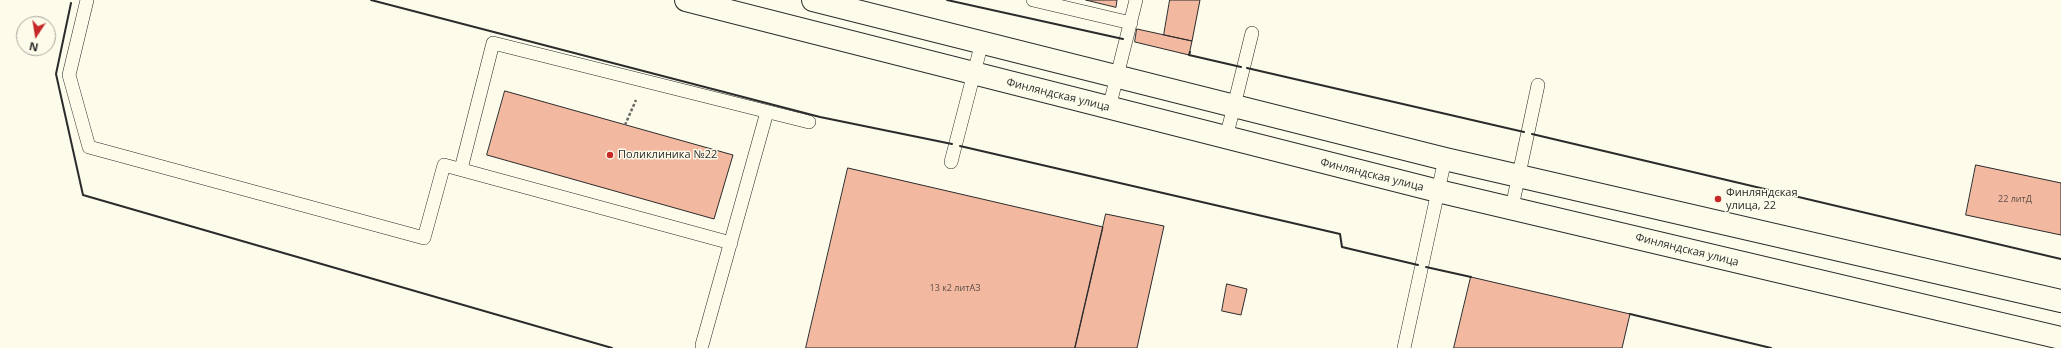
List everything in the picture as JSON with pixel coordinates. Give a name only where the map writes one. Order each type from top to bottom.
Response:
[{"type":"street","name":"Финляндская улица","points":[[686,0],[1438,191],[1512,207],[1902,302],[2061,338]]},
{"type":"street","points":[[825,2],[1234,107],[1445,159],[2061,300]]},
{"type":"lane","points":[[87,0],[69,75],[89,147],[424,238],[444,165],[731,243]]},
{"type":"lane","points":[[1033,0],[1131,23]]},
{"type":"lane","points":[[1110,108],[1136,0]]},
{"type":"lane","points":[[1226,138],[1252,33]]},
{"type":"lane","points":[[952,162],[982,42]]},
{"type":"lane","points":[[461,170],[493,43],[809,122]]},
{"type":"lane","points":[[1512,207],[1538,85]]},
{"type":"lane","points":[[702,345],[767,112]]},
{"type":"lane","points":[[1404,348],[1445,159]]},
{"type":"path","points":[[625,125],[633,108]]},
{"type":"building","points":[[1086,0],[1117,0],[1116,7]]},
{"type":"building","points":[[1170,0],[1200,0],[1192,41],[1164,35]]},
{"type":"building","points":[[1137,29],[1192,41],[1189,55],[1135,42]]},
{"type":"building","name":"Поликлиника №22","points":[[505,91],[733,155],[714,219],[487,155]]},
{"type":"building","points":[[1976,165],[2061,183],[2061,235],[1966,215]]},
{"type":"building","points":[[848,168],[1103,227],[1075,348],[806,348]]},
{"type":"building","points":[[1106,214],[1164,226],[1137,348],[1075,348]]},
{"type":"building","points":[[1471,277],[1630,314],[1622,348],[1454,348]]},
{"type":"building","points":[[1227,284],[1247,289],[1241,315],[1222,311]]},
{"type":"wall","points":[[371,0],[820,117],[952,144]]},
{"type":"wall","points":[[947,0],[1123,39]]},
{"type":"wall","points":[[71,3],[56,74],[83,195],[612,348]]},
{"type":"wall","points":[[1190,52],[1189,55],[1241,67]]},
{"type":"wall","points":[[1247,68],[1524,132]]},
{"type":"wall","points":[[1532,134],[2061,259]]},
{"type":"wall","points":[[960,146],[1340,234],[1342,247],[1418,265]]},
{"type":"wall","points":[[1426,267],[1471,277]]},
{"type":"wall","points":[[1630,314],[1771,348]]},
{"type":"place","name":"Поликлиника №22","points":[[610,155]]},
{"type":"place","name":"Финляндская улица, 22","points":[[1718,199]]}]
